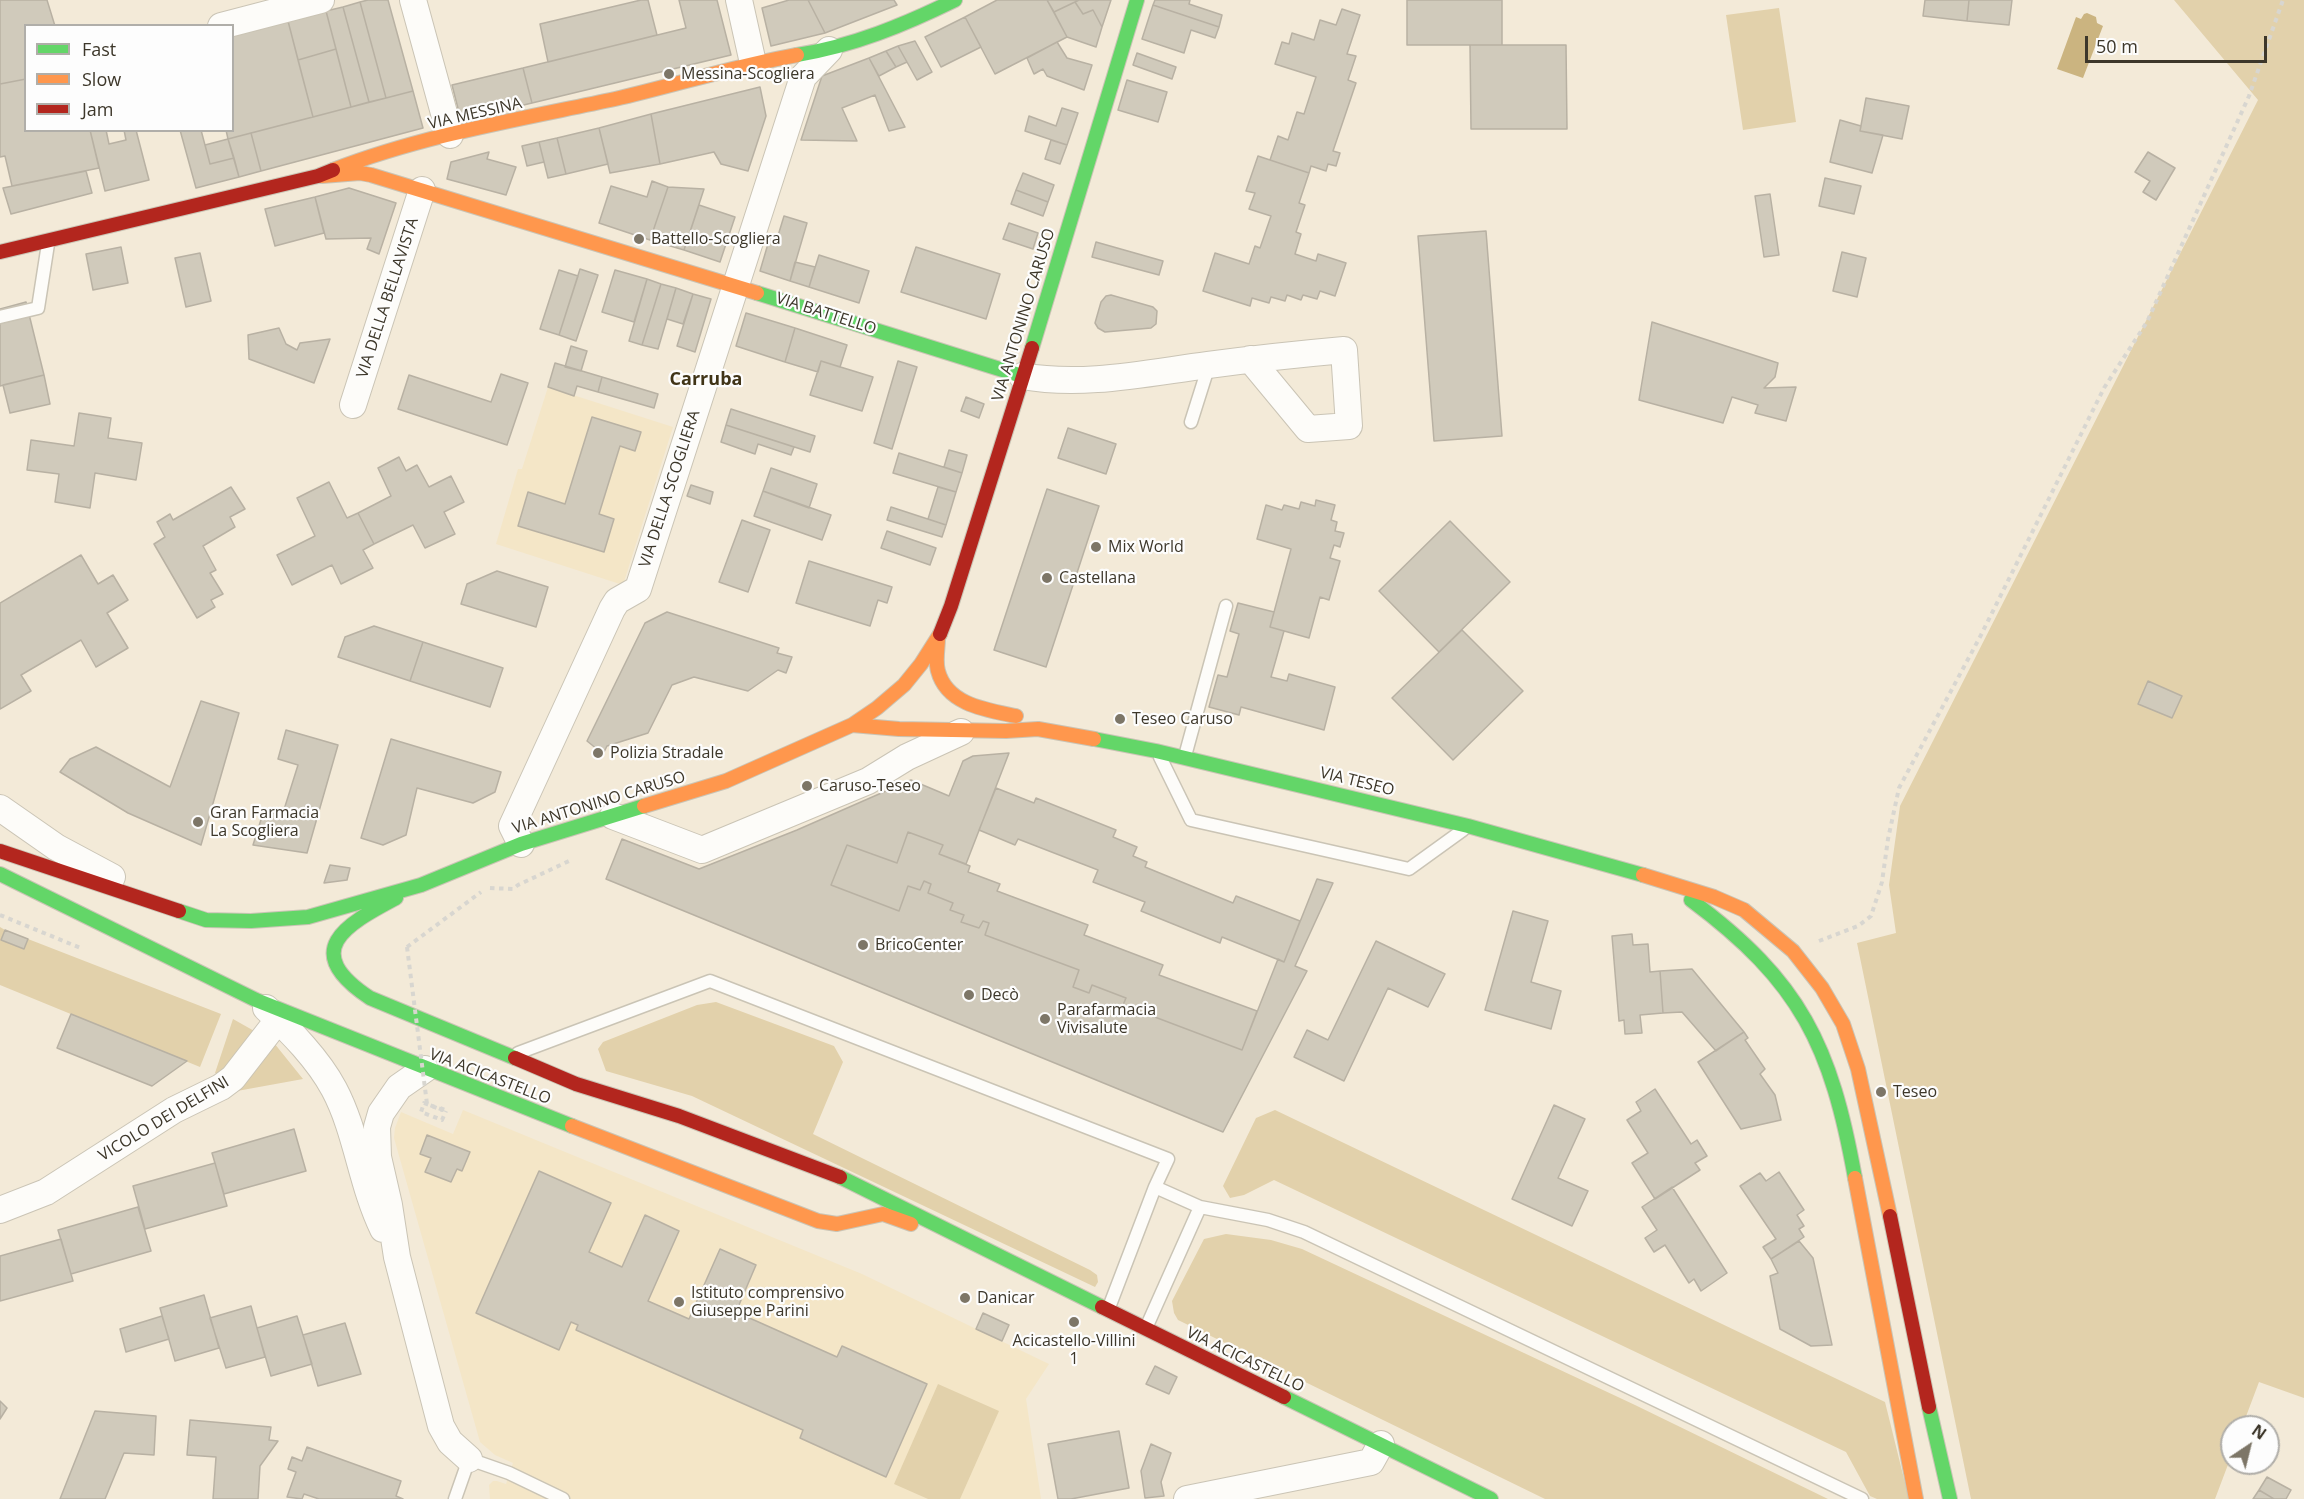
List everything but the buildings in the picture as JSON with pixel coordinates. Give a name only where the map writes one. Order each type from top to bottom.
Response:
[{"type":"main road","name":"VIA MESSINA","points":[[0,252],[318,176],[361,159],[450,135],[632,95],[753,63],[829,50],[907,24],[955,0]]},
{"type":"main road","name":"VIA ANTONINO CARUSO","points":[[421,885],[521,844],[726,781],[852,725],[904,685],[921,664],[938,638],[951,606],[1137,0]]},
{"type":"main road","name":"VIA BATTELLO","points":[[318,176],[360,173],[422,190],[1022,376]]},
{"type":"main road","points":[[938,638],[937,669],[949,691],[976,708],[1012,714],[1038,729]]},
{"type":"main road","points":[[852,725],[899,729],[1006,731],[1038,729]]},
{"type":"main road","name":"VIA TESEO","points":[[1038,729],[1156,751],[1468,826],[1666,881],[1744,910],[1793,951],[1822,988],[1843,1024],[1858,1069],[1876,1144],[1932,1424],[1950,1499]]},
{"type":"main road","points":[[0,851],[206,920],[251,921],[308,917],[421,885]]},
{"type":"main road","name":"VIA ACICASTELLO","points":[[0,874],[256,1000],[425,1069],[786,1209],[818,1221],[837,1224],[883,1214],[984,1250]]},
{"type":"main road","points":[[1666,881],[1722,923],[1756,954],[1806,1018],[1824,1055],[1849,1150],[1916,1499]]},
{"type":"main road","name":"VIA ACICASTELLO","points":[[421,885],[360,918],[342,932],[335,941],[332,951],[335,962],[345,979],[370,998],[576,1084],[679,1116],[832,1173],[1491,1499]]},
{"type":"main road","points":[[738,1139],[843,1192],[849,1203],[848,1216],[837,1224]]},
{"type":"street","points":[[229,24],[321,0]]},
{"type":"street","points":[[413,0],[450,135]]},
{"type":"street","points":[[739,0],[753,63]]},
{"type":"street","name":"VIA DELLA SCOGLIERA","points":[[521,844],[512,826],[612,609],[617,601],[638,589],[803,77],[829,50]]},
{"type":"street","name":"VIA DELLA BELLAVISTA","points":[[353,405],[422,190]]},
{"type":"street","name":"VIA BATTELLO","points":[[1022,376],[1049,381],[1104,380],[1251,359],[1344,350],[1349,426],[1308,429],[1251,359]]},
{"type":"street","points":[[613,816],[702,850],[868,781],[906,757],[968,729]]},
{"type":"street","points":[[0,808],[56,847],[175,910]]},
{"type":"street","points":[[256,1000],[278,1020],[322,1069],[335,1090],[372,1207],[397,1257]]},
{"type":"street","name":"VICOLO DEI DELFINI","points":[[0,1210],[46,1192],[174,1110],[221,1087],[233,1078],[278,1020]]},
{"type":"street","points":[[425,1069],[399,1087],[381,1113],[377,1127],[378,1157],[389,1205],[397,1257],[441,1426],[450,1443],[469,1459]]},
{"type":"street","points":[[1187,1499],[1371,1462],[1381,1444]]},
{"type":"lane","points":[[0,316],[38,308],[49,240]]},
{"type":"lane","points":[[1191,422],[1209,365]]},
{"type":"lane","points":[[1185,758],[1226,606]]},
{"type":"lane","points":[[1156,751],[1191,820],[1409,869],[1468,826]]},
{"type":"lane","points":[[509,1057],[710,981],[1168,1158],[1108,1311]]},
{"type":"lane","points":[[1155,1187],[1200,1207],[1268,1220],[1304,1233],[1862,1499]]},
{"type":"lane","points":[[1145,1329],[1200,1207]]},
{"type":"lane","points":[[455,1499],[469,1459],[509,1473],[563,1499]]},
{"type":"path","points":[[1793,951],[1858,926],[1871,916],[1882,882],[1899,788],[1981,635],[2104,388],[2147,322],[2249,96],[2283,0]]},
{"type":"path","points":[[444,1104],[442,1110],[424,1103],[421,1112],[442,1120],[446,1112],[427,1104],[407,947],[485,888],[513,889],[575,858]]},
{"type":"shaded area","points":[[2174,0],[2304,0],[2304,1398],[2259,1382],[2247,1415],[2220,1415],[2220,1475],[2224,1475],[2215,1499],[1971,1499],[1857,943],[1896,933],[1889,885],[1900,806],[2258,100]]},
{"type":"shaded area","points":[[1779,8],[1796,122],[1743,130],[1726,15]]},
{"type":"shaded area","points":[[2087,13],[2096,17],[2097,23],[2103,26],[2083,78],[2057,69],[2076,17],[2081,19]]},
{"type":"shaded area","points":[[548,387],[673,427],[623,585],[496,544],[518,469],[522,469]]},
{"type":"shaded area","points":[[0,927],[5,930],[2,940],[24,949],[28,939],[221,1014],[200,1067],[0,985]]},
{"type":"shaded area","points":[[716,1002],[834,1046],[843,1062],[813,1134],[1090,1270],[1097,1275],[1098,1282],[1095,1287],[692,1096],[606,1071],[598,1049],[603,1042],[697,1005]]},
{"type":"shaded area","points":[[233,1019],[256,1032],[221,1076],[215,1073]]},
{"type":"shaded area","points":[[274,1043],[303,1079],[237,1091]]},
{"type":"shaded area","name":"Istituto comprensivo Giuseppe Parini","points":[[463,1110],[862,1274],[1049,1364],[1026,1399],[1041,1499],[490,1499],[489,1485],[493,1481],[506,1484],[513,1463],[495,1455],[480,1442],[394,1138],[401,1112],[453,1134]]},
{"type":"shaded area","points":[[1275,1110],[1885,1402],[1909,1499],[1877,1499],[1870,1496],[1846,1452],[1274,1180],[1244,1195],[1230,1198],[1223,1186],[1256,1118]]},
{"type":"shaded area","points":[[1226,1234],[1271,1240],[1302,1249],[1635,1405],[1828,1499],[1545,1499],[1178,1320],[1172,1301],[1204,1239]]},
{"type":"shaded area","points":[[938,1384],[999,1411],[960,1499],[928,1499],[894,1484]]},
{"type":"traffic: fast","points":[[797,55],[878,34],[955,0]]},
{"type":"traffic: fast","points":[[1032,348],[1137,0]]},
{"type":"traffic: fast","points":[[757,293],[1022,376]]},
{"type":"traffic: fast","points":[[1094,739],[1156,751],[1468,826],[1643,875]]},
{"type":"traffic: fast","points":[[179,911],[206,920],[251,921],[308,917],[421,885],[521,844],[644,806]]},
{"type":"traffic: fast","points":[[0,874],[256,1000],[572,1126]]},
{"type":"traffic: fast","points":[[396,898],[360,918],[337,940],[334,953],[337,966],[349,981],[370,998],[515,1058]]},
{"type":"traffic: fast","points":[[1691,900],[1729,930],[1760,959],[1785,989],[1805,1020],[1822,1053],[1835,1090],[1855,1178]]},
{"type":"traffic: fast","points":[[840,1177],[1102,1307]]},
{"type":"traffic: fast","points":[[1284,1397],[1491,1499]]},
{"type":"traffic: fast","points":[[1929,1407],[1950,1499]]},
{"type":"traffic: slow","points":[[333,170],[437,137],[615,99],[797,55]]},
{"type":"traffic: slow","points":[[322,176],[360,173],[371,175],[757,293]]},
{"type":"traffic: slow","points":[[644,806],[726,781],[852,725],[904,685],[940,634]]},
{"type":"traffic: slow","points":[[938,638],[938,671],[950,692],[970,704],[1016,716]]},
{"type":"traffic: slow","points":[[852,725],[899,729],[1006,731],[1038,729],[1094,739]]},
{"type":"traffic: slow","points":[[1643,875],[1714,897],[1744,910],[1793,951],[1822,988],[1843,1024],[1858,1069],[1890,1216]]},
{"type":"traffic: slow","points":[[572,1126],[818,1221],[837,1224],[883,1214],[911,1224]]},
{"type":"traffic: slow","points":[[1855,1178],[1916,1499]]},
{"type":"traffic: jam","points":[[0,252],[318,176],[333,170]]},
{"type":"traffic: jam","points":[[940,634],[951,606],[1032,348]]},
{"type":"traffic: jam","points":[[0,851],[179,911]]},
{"type":"traffic: jam","points":[[515,1058],[576,1084],[679,1116],[840,1177]]},
{"type":"traffic: jam","points":[[1890,1216],[1929,1407]]},
{"type":"traffic: jam","points":[[1102,1307],[1284,1397]]},
{"type":"place","name":"Messina-Scogliera","points":[[669,74]]},
{"type":"place","name":"Battello-Scogliera","points":[[639,239]]},
{"type":"place","name":"Mix World","points":[[1096,547]]},
{"type":"place","name":"Castellana","points":[[1047,578]]},
{"type":"place","name":"Teseo Caruso","points":[[1120,719]]},
{"type":"place","name":"Polizia Stradale","points":[[598,753]]},
{"type":"place","name":"Caruso-Teseo","points":[[807,786]]},
{"type":"place","name":"Gran Farmacia La Scogliera","points":[[198,822]]},
{"type":"place","name":"BricoCenter","points":[[863,945]]},
{"type":"place","name":"Decò","points":[[969,995]]},
{"type":"place","name":"Parafarmacia Vivisalute","points":[[1045,1019]]},
{"type":"place","name":"Teseo","points":[[1881,1092]]},
{"type":"place","name":"Danicar","points":[[965,1298]]},
{"type":"place","name":"Istituto comprensivo Giuseppe Parini","points":[[679,1302]]},
{"type":"place","name":"Acicastello-Villini 1","points":[[1074,1322]]},
{"type":"district","name":"Carruba","points":[[706,380]]}]
